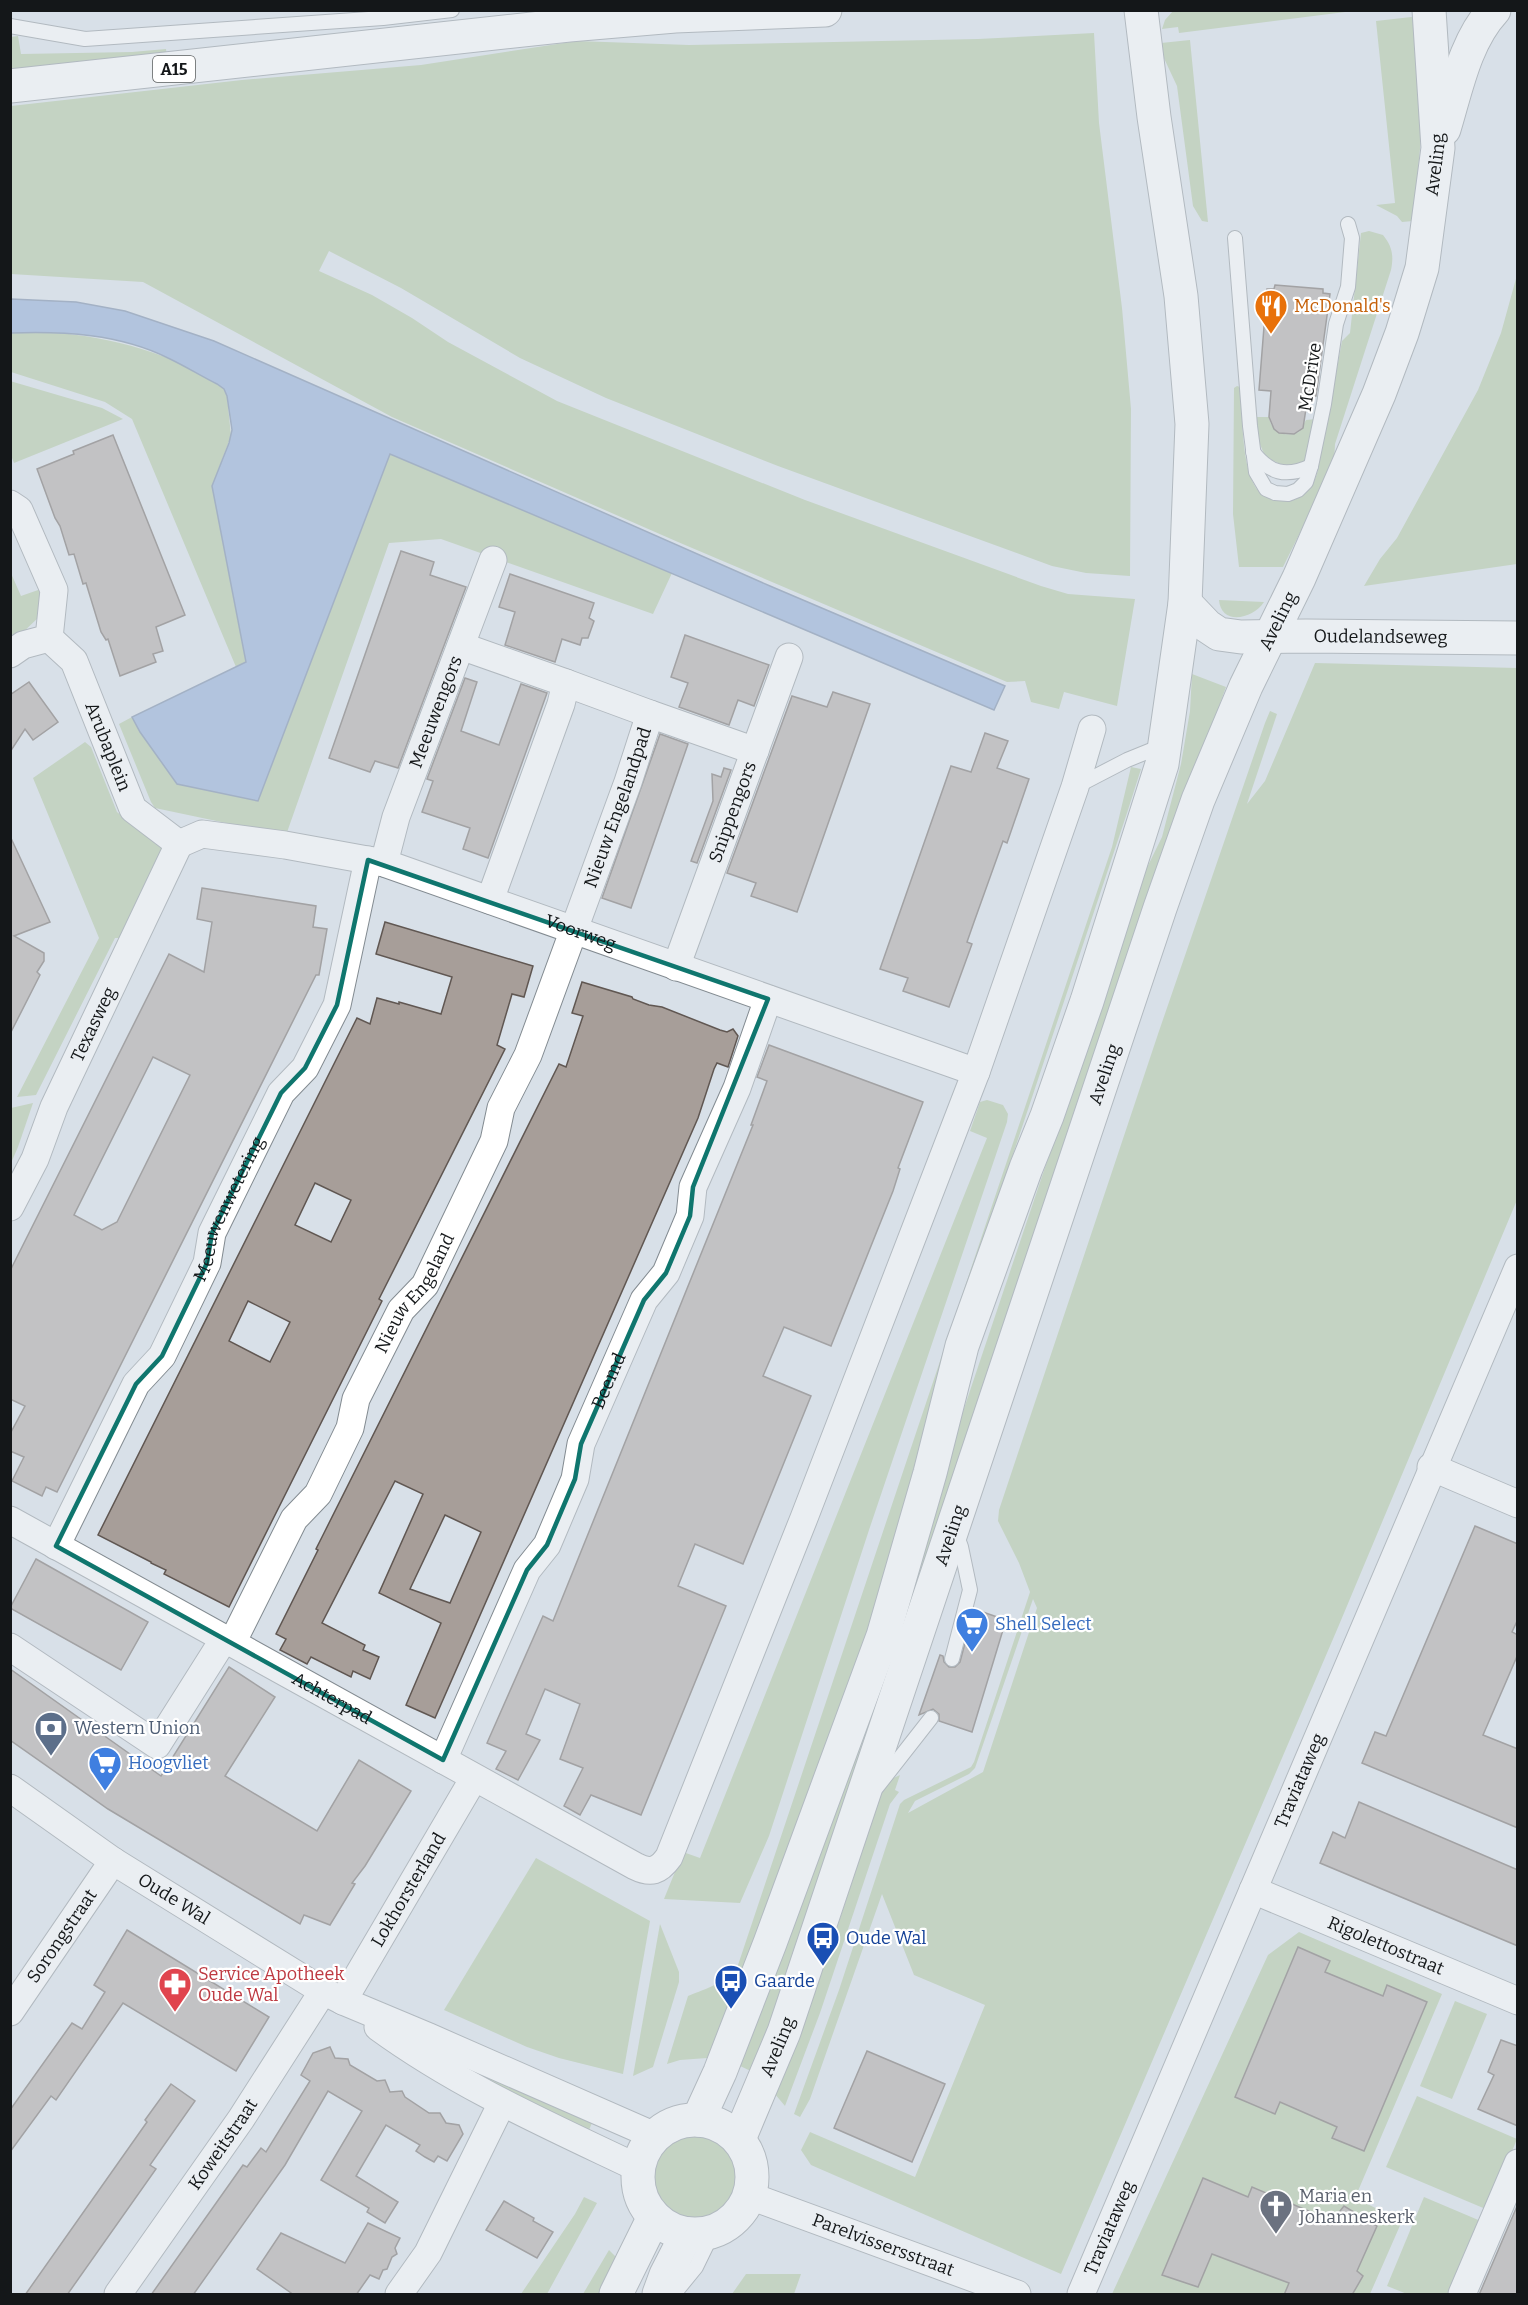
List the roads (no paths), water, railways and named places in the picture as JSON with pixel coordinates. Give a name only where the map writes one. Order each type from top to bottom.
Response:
[{"type":"main road","name":"A15","points":[[10,86],[558,26],[675,16],[825,10]]},
{"type":"main road","name":"Aveling","points":[[698,2120],[720,2072],[770,1943],[883,1636],[930,1473],[962,1346],[1087,1001],[1162,764],[1185,603],[1192,424],[1181,296],[1154,117],[1141,10]]},
{"type":"main road","name":"Aveling","points":[[739,2139],[784,2031],[1198,800],[1269,638],[1299,578],[1379,394],[1402,333],[1422,268],[1438,148],[1429,10]]},
{"type":"main road","points":[[1438,148],[1463,66],[1484,21],[1494,10]]},
{"type":"main road","name":"Oudelandseweg","points":[[1185,603],[1207,626],[1219,634],[1241,638],[1306,636],[1518,638]]},
{"type":"main road","points":[[658,2295],[666,2275],[700,2233],[736,2218],[750,2196],[753,2179],[751,2162],[739,2139],[724,2127],[698,2120],[670,2125],[655,2136],[646,2147],[638,2168],[639,2189],[647,2208],[654,2217],[669,2228],[700,2233]]},
{"type":"main road","points":[[616,2295],[654,2217]]},
{"type":"street","points":[[10,504],[19,510],[54,590],[49,638],[22,645],[10,654]]},
{"type":"street","name":"Meeuwengors","points":[[376,862],[396,817],[493,560]]},
{"type":"street","name":"Arubaplein","points":[[49,638],[74,661],[133,809],[179,844]]},
{"type":"street","name":"Nieuw Engelandpad","points":[[461,646],[650,714],[628,782],[572,930]]},
{"type":"street","name":"Snippengors","points":[[676,967],[789,657]]},
{"type":"street","points":[[490,900],[561,704],[566,683]]},
{"type":"street","points":[[650,714],[754,751]]},
{"type":"street","points":[[976,1072],[1075,787],[1092,729]]},
{"type":"street","name":"Voorweg","points":[[179,844],[202,834],[376,862],[976,1072]]},
{"type":"street","name":"Texasweg","points":[[10,1207],[35,1159],[54,1107],[179,844]]},
{"type":"street","name":"Meeuwenwetering","points":[[56,1546],[136,1384],[162,1356],[207,1263],[212,1233],[281,1093],[305,1068],[337,1005],[376,862]]},
{"type":"street","name":"Nieuw Engeland","points":[[10,1647],[157,1745],[228,1641],[294,1519],[318,1494],[350,1428],[356,1399],[401,1310],[425,1285],[494,1141],[501,1108],[528,1055],[572,930]]},
{"type":"street","name":"Beemd","points":[[443,1760],[526,1570],[547,1545],[575,1479],[581,1444],[644,1300],[666,1273],[690,1216],[693,1187],[737,1088],[768,999]]},
{"type":"street","name":"Achterpad","points":[[10,1520],[635,1866],[654,1872],[662,1867],[669,1857],[804,1518],[976,1072]]},
{"type":"street","name":"Traviataweg","points":[[1081,2295],[1431,1467],[1518,1268]]},
{"type":"street","points":[[1431,1467],[1518,1504]]},
{"type":"street","name":"Lokhorsterland","points":[[333,1996],[474,1778]]},
{"type":"street","name":"Oude Wal","points":[[10,1788],[113,1861],[333,1996],[419,2056],[502,2103],[638,2168]]},
{"type":"street","name":"Sorongstraat","points":[[10,2012],[113,1861]]},
{"type":"street","name":"Rigolettostraat","points":[[1253,1890],[1518,2001]]},
{"type":"street","name":"Oude Wal","points":[[333,1996],[655,2136]]},
{"type":"street","name":"Koweitstraat","points":[[118,2295],[241,2119],[333,1996]]},
{"type":"street","points":[[399,2295],[428,2253],[502,2103]]},
{"type":"street","points":[[1462,2295],[1518,2163]]},
{"type":"street","name":"Parelvissersstraat","points":[[750,2196],[1017,2295]]},
{"type":"lane","points":[[10,26],[85,39],[383,18],[452,10]]},
{"type":"lane","points":[[632,10],[675,16]]},
{"type":"lane","name":"McDrive","points":[[1235,238],[1256,472],[1266,489],[1275,493],[1287,494],[1298,490],[1306,482],[1311,466],[1324,404],[1336,324],[1348,287],[1352,238],[1348,224]]},
{"type":"lane","points":[[1253,452],[1262,464],[1271,470],[1294,472],[1311,466]]},
{"type":"lane","points":[[1075,787],[1127,760],[1166,744]]},
{"type":"lane","points":[[951,1659],[970,1590],[961,1547],[953,1527]]},
{"type":"lane","points":[[859,1806],[883,1780],[931,1718]]},
{"type":"lane","points":[[674,2295],[696,2267],[700,2233]]},
{"type":"water","points":[[11,299],[76,302],[125,311],[214,341],[770,586],[1005,686],[994,710],[390,454],[258,801],[177,784],[132,717],[246,662],[212,486],[232,430],[227,396],[224,389],[217,384],[168,358],[131,344],[71,334],[11,333]]},
{"type":"place","name":"McDonald's","points":[[1271,335]]},
{"type":"place","name":"Shell Select","points":[[972,1653]]},
{"type":"place","name":"Western Union","points":[[51,1757]]},
{"type":"place","name":"Hoogvliet","points":[[105,1792]]},
{"type":"place","name":"Oude Wal","points":[[823,1967]]},
{"type":"place","name":"Gaarde","points":[[731,2010]]},
{"type":"place","name":"Service Apotheek Oude Wal","points":[[175,2013]]},
{"type":"place","name":"Maria en Johanneskerk","points":[[1276,2235]]}]
